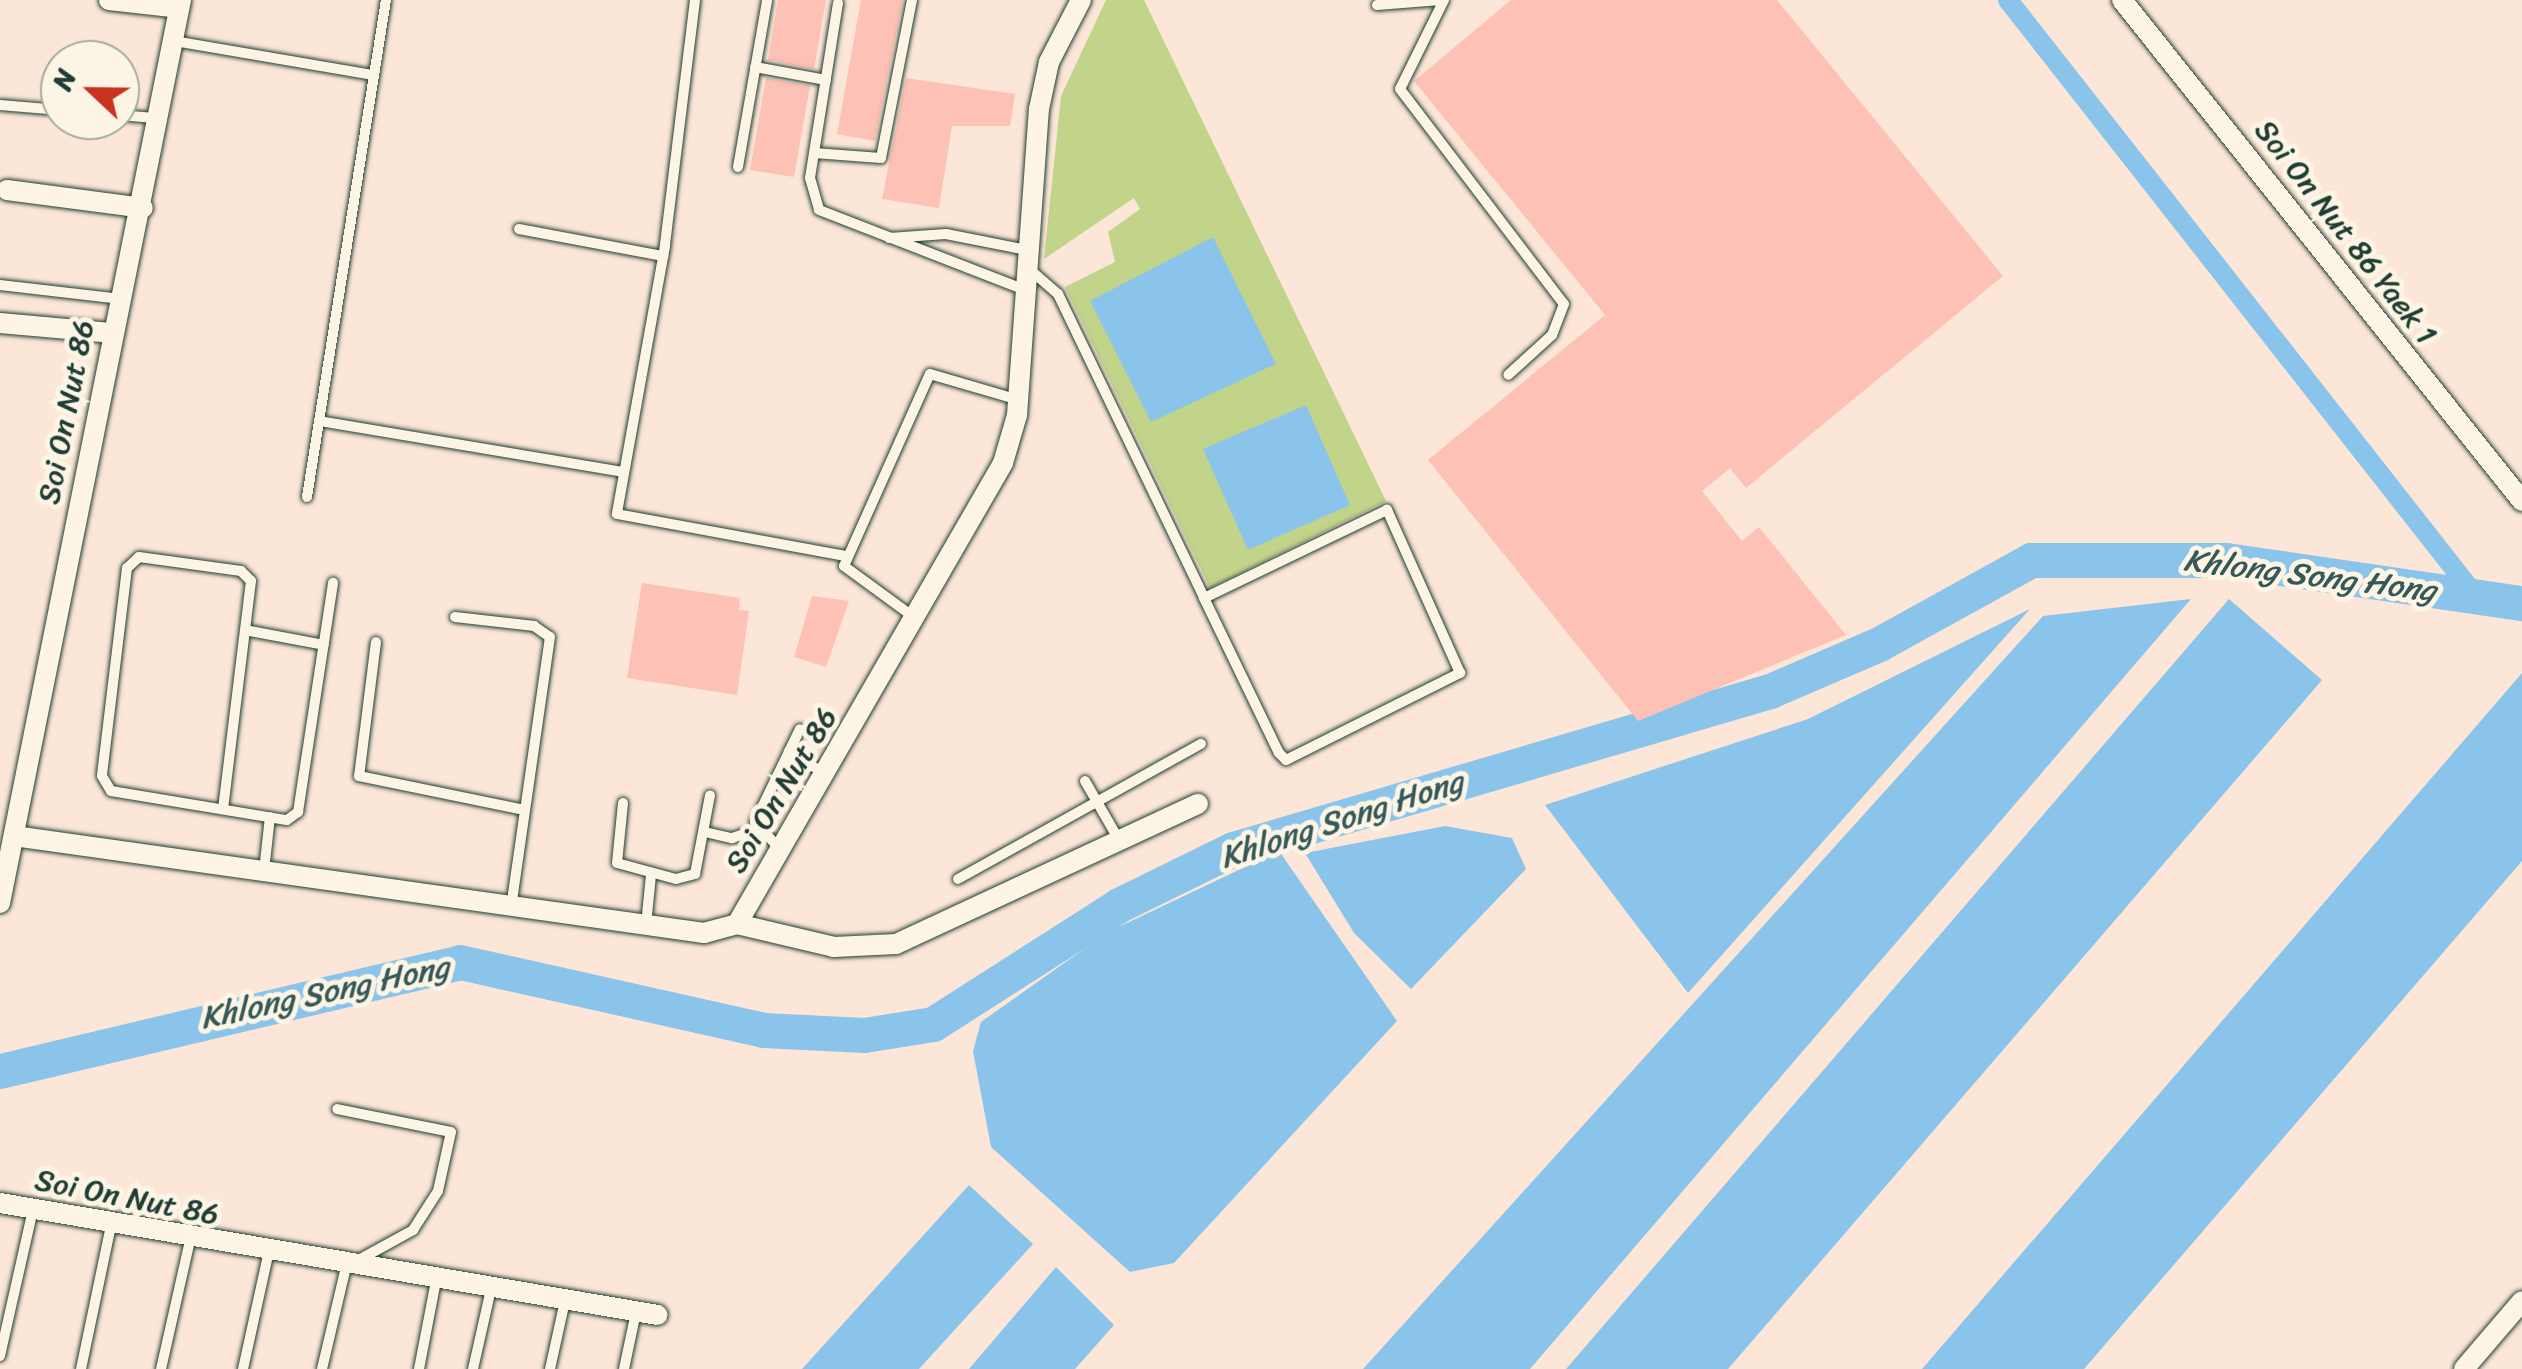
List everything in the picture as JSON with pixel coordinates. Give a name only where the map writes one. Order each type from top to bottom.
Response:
[{"type":"street","points":[[108,0],[180,4]]},
{"type":"street","name":"Soi On Nut 86","points":[[736,924],[1003,463],[1019,400],[1027,259],[1049,62],[1081,0]]},
{"type":"street","name":"Soi On Nut 86 Yaek 1","points":[[2122,0],[2522,501]]},
{"type":"street","name":"Soi On Nut 86","points":[[0,903],[4,866],[14,836],[111,333],[143,208],[180,4]]},
{"type":"street","points":[[8,190],[143,208]]},
{"type":"street","points":[[0,322],[111,333]]},
{"type":"street","points":[[14,836],[704,933],[736,924],[834,947],[896,944],[1198,804]]},
{"type":"street","name":"Soi On Nut 86","points":[[0,1203],[268,1255],[658,1315]]},
{"type":"street","points":[[2464,1369],[2518,1312]]},
{"type":"lane","points":[[307,496],[386,0]]},
{"type":"lane","points":[[696,0],[663,256],[617,514],[846,556]]},
{"type":"lane","points":[[738,167],[767,0]]},
{"type":"lane","points":[[814,153],[881,158],[912,0]]},
{"type":"lane","points":[[1377,5],[1442,0],[1400,90],[1564,304],[1552,335],[1508,375]]},
{"type":"lane","points":[[838,3],[814,153],[819,210],[1026,290]]},
{"type":"lane","points":[[172,40],[373,75]]},
{"type":"lane","points":[[755,68],[826,80]]},
{"type":"lane","points":[[0,105],[40,108]]},
{"type":"lane","points":[[140,117],[157,118]]},
{"type":"lane","points":[[519,228],[663,256]]},
{"type":"lane","points":[[888,238],[930,232],[1027,259],[1058,294],[1204,598],[1286,760],[1460,673],[1387,510],[1204,598]]},
{"type":"lane","points":[[0,285],[121,299]]},
{"type":"lane","points":[[916,618],[844,566],[930,374],[1019,400]]},
{"type":"lane","points":[[319,422],[624,472]]},
{"type":"lane","points":[[223,809],[250,631],[251,581],[241,571],[138,558],[127,568],[102,776],[111,790],[270,817],[298,812],[333,583]]},
{"type":"lane","points":[[455,617],[534,626],[550,638],[511,906]]},
{"type":"lane","points":[[250,631],[324,645]]},
{"type":"lane","points":[[376,642],[360,776],[525,810]]},
{"type":"lane","points":[[781,850],[755,822],[800,729]]},
{"type":"lane","points":[[958,878],[1201,744]]},
{"type":"lane","points":[[789,751],[825,774]]},
{"type":"lane","points":[[1086,781],[1120,841]]},
{"type":"lane","points":[[623,804],[616,863],[650,874],[695,874],[710,795]]},
{"type":"lane","points":[[264,871],[270,817]]},
{"type":"lane","points":[[705,832],[732,838],[760,830]]},
{"type":"lane","points":[[646,924],[650,874]]},
{"type":"lane","points":[[322,1369],[346,1267],[413,1230],[438,1191],[451,1132],[337,1109]]},
{"type":"lane","points":[[0,1356],[33,1210]]},
{"type":"lane","points":[[80,1369],[111,1225]]},
{"type":"lane","points":[[161,1369],[190,1240]]},
{"type":"lane","points":[[243,1369],[268,1255]]},
{"type":"lane","points":[[419,1369],[436,1281]]},
{"type":"lane","points":[[474,1369],[491,1289]]},
{"type":"lane","points":[[550,1369],[565,1301]]},
{"type":"lane","points":[[624,1369],[636,1312]]},
{"type":"green space","points":[[1106,0],[1144,0],[1386,501],[1210,588],[1065,287],[1115,262],[1108,232],[1140,209],[1134,198],[1044,259],[1061,96]]},
{"type":"water","points":[[1213,237],[1276,364],[1151,422],[1090,301]]},
{"type":"water","points":[[1306,405],[1350,505],[1248,550],[1203,449]]},
{"type":"water","points":[[2191,599],[1530,1369],[1363,1369],[2043,616]]},
{"type":"water","points":[[2229,599],[2322,680],[1728,1369],[1566,1369]]},
{"type":"water","points":[[2030,609],[1688,993],[1545,805],[1808,719]]},
{"type":"water","points":[[2522,673],[2522,861],[2084,1369],[1922,1369]]},
{"type":"water","points":[[1445,826],[1512,838],[1526,869],[1411,989],[1354,933],[1305,853]]},
{"type":"water","points":[[1279,851],[1397,1021],[1174,1263],[1130,1272],[991,1147],[973,1051],[981,1022],[1108,932]]},
{"type":"water","points":[[969,1185],[1033,1244],[919,1369],[802,1369]]},
{"type":"water","points":[[1056,1267],[1114,1325],[1075,1369],[969,1369]]},
{"type":"building","points":[[778,0],[826,0],[814,69],[768,60]]},
{"type":"building","points":[[861,0],[903,0],[875,141],[837,134]]},
{"type":"building","points":[[1511,0],[1777,0],[2003,276],[1746,488],[1730,468],[1702,491],[1742,541],[1759,527],[1846,635],[1638,721],[1428,460],[1605,315],[1414,81]]},
{"type":"building","points":[[766,78],[810,86],[794,177],[750,170]]},
{"type":"building","points":[[906,78],[1015,94],[1010,126],[952,126],[939,208],[882,199]]},
{"type":"building","points":[[642,583],[740,598],[739,610],[749,611],[737,695],[627,678]]},
{"type":"building","points":[[812,596],[849,601],[826,667],[794,657]]},
{"type":"waterway","points":[[2008,0],[2478,599]]},
{"type":"waterway","name":"Khlong Song Hong","points":[[0,1071],[460,962],[763,1030],[864,1035],[933,1024],[1119,905],[1233,849],[1770,691],[1879,644],[2031,560],[2226,560],[2522,603]]}]
